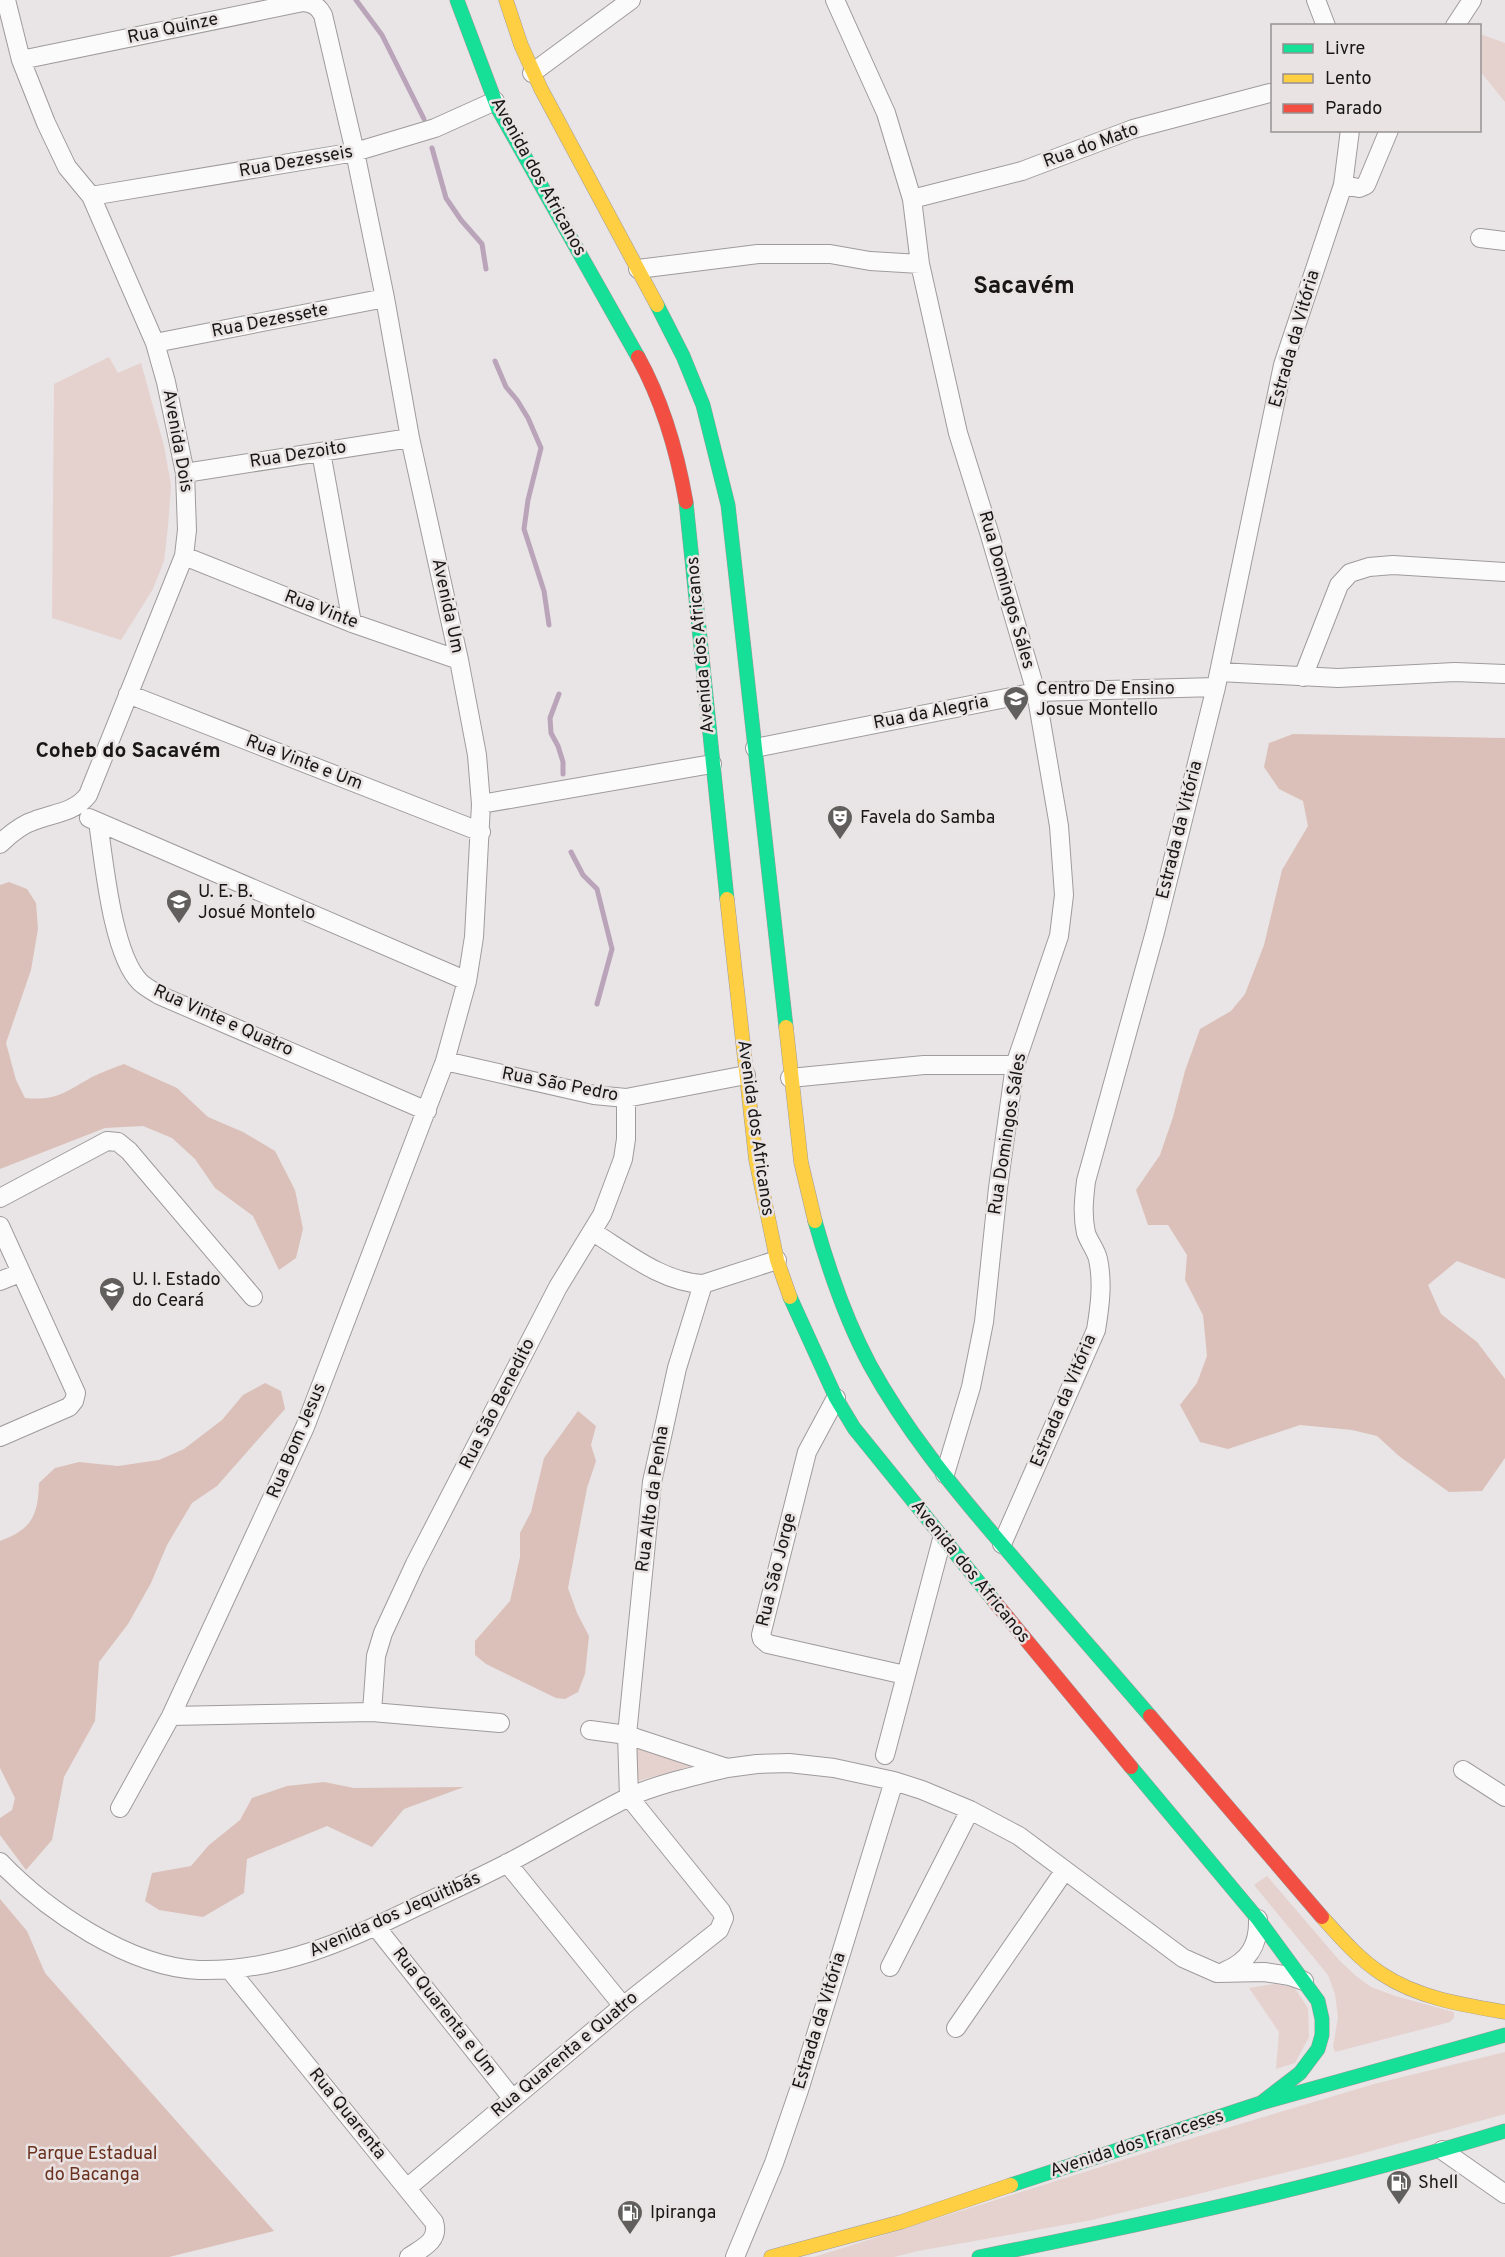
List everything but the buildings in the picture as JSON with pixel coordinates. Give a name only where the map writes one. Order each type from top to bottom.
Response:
[{"type":"main road","name":"Avenida dos Africanos","points":[[457,0],[496,105],[644,368],[662,408],[679,465],[689,521],[712,764],[758,1172],[777,1260],[794,1308],[836,1398],[854,1428],[916,1498],[942,1539],[1258,1919],[1306,1982],[1322,2011],[1321,2040],[1314,2056],[1299,2075],[1262,2103]]},
{"type":"main road","points":[[506,0],[532,73],[567,142],[638,269],[698,392],[714,440],[728,505],[801,1162],[821,1247],[836,1291],[860,1344],[885,1391],[941,1477],[1002,1544],[1323,1918],[1359,1955],[1385,1975],[1412,1988],[1444,1999],[1505,2012]]},
{"type":"main road","points":[[496,105],[527,131]]},
{"type":"main road","points":[[553,146],[567,142]]},
{"type":"main road","name":"Avenida dos Franceses","points":[[771,2257],[901,2222],[1262,2103],[1505,2035]]},
{"type":"main road","points":[[979,2257],[1116,2231],[1293,2191],[1505,2131]]},
{"type":"street","name":"Avenida Dois","points":[[0,844],[34,820],[70,810],[85,800],[92,789],[184,556],[187,530],[185,473],[166,382],[155,343],[91,196],[67,167],[46,123],[21,60],[6,0]]},
{"type":"street","points":[[532,73],[631,0]]},
{"type":"street","name":"Rua Domingos Sáles","points":[[835,0],[886,113],[912,199],[920,264],[958,433],[1036,692],[1059,826],[1064,896],[1059,936],[1015,1065],[998,1188],[984,1322],[972,1387],[941,1477]]},
{"type":"street","points":[[1316,0],[1325,24]]},
{"type":"street","points":[[1456,24],[1472,0]]},
{"type":"street","name":"Rua Quinze","points":[[21,60],[303,2],[312,3],[323,15],[355,152]]},
{"type":"street","name":"Rua do Mato","points":[[912,199],[1022,171],[1133,129],[1270,93]]},
{"type":"street","name":"Rua Dezesseis","points":[[91,196],[355,152],[435,128],[496,105]]},
{"type":"street","name":"Estrada da Vitória","points":[[1002,1544],[1096,1330],[1101,1280],[1098,1257],[1087,1234],[1083,1207],[1086,1181],[1155,932],[1217,680],[1283,365],[1342,185],[1350,132]]},
{"type":"street","points":[[1342,185],[1359,188],[1366,186],[1388,132]]},
{"type":"street","name":"Avenida Um","points":[[355,152],[386,298],[410,438],[459,660],[477,756],[482,804],[474,937],[467,981],[445,1061]]},
{"type":"street","points":[[1480,238],[1505,241]]},
{"type":"street","points":[[638,269],[758,254],[830,255],[870,261],[920,264]]},
{"type":"street","name":"Rua Dezessete","points":[[155,343],[386,298]]},
{"type":"street","name":"Rua Dezoito","points":[[185,473],[410,438]]},
{"type":"street","points":[[321,452],[352,623]]},
{"type":"street","name":"Rua Vinte","points":[[184,556],[352,623],[459,660]]},
{"type":"street","points":[[1303,677],[1339,585],[1350,573],[1369,567],[1393,565],[1505,572]]},
{"type":"street","name":"Rua da Alegria","points":[[755,748],[1036,692],[1217,680],[1367,677],[1455,672],[1505,674]]},
{"type":"street","name":"Rua Vinte e Um","points":[[128,694],[481,832]]},
{"type":"street","points":[[482,804],[712,764]]},
{"type":"street","points":[[70,810],[467,981]]},
{"type":"street","name":"Rua Vinte e Quatro","points":[[98,822],[119,937],[126,960],[139,981],[159,995],[427,1111]]},
{"type":"street","name":"Rua São Pedro","points":[[445,1061],[594,1095],[626,1098],[746,1075]]},
{"type":"street","name":"Rua Bom Jesus","points":[[120,1808],[171,1716],[305,1427],[445,1061]]},
{"type":"street","points":[[790,1078],[924,1065],[1015,1065]]},
{"type":"street","name":"Rua São Benedito","points":[[372,1712],[376,1656],[383,1633],[415,1564],[558,1287],[602,1215],[623,1159],[626,1139],[626,1098]]},
{"type":"street","points":[[0,1198],[107,1141],[118,1142],[129,1151],[253,1297]]},
{"type":"street","points":[[0,1226],[75,1389],[74,1401],[69,1407],[0,1437]]},
{"type":"street","points":[[593,1232],[669,1278],[678,1281],[703,1284],[777,1260]]},
{"type":"street","points":[[0,1281],[20,1273]]},
{"type":"street","name":"Rua Alto da Penha","points":[[629,1797],[627,1736],[652,1482],[677,1368],[703,1284]]},
{"type":"street","name":"Rua São Jorge","points":[[836,1398],[807,1452],[761,1635],[768,1644],[905,1676]]},
{"type":"street","points":[[885,1755],[942,1539]]},
{"type":"street","points":[[171,1716],[372,1712],[500,1724]]},
{"type":"street","points":[[590,1730],[627,1736],[727,1767],[789,1763],[834,1768],[894,1780],[946,1799],[1019,1836],[1183,1958],[1217,1973],[1264,1972],[1290,1976],[1306,1982]]},
{"type":"street","name":"Avenida dos Jequitibás","points":[[0,1862],[30,1893],[69,1921],[133,1954],[178,1968],[229,1969],[301,1956],[327,1948],[376,1927],[507,1863],[629,1797],[727,1767]]},
{"type":"street","points":[[1462,1770],[1504,1795]]},
{"type":"street","name":"Estrada da Vitória","points":[[735,2257],[774,2163],[799,2090],[894,1780]]},
{"type":"street","name":"Rua Quarenta e Quatro","points":[[407,2188],[623,2006],[719,1930],[723,1924],[721,1911],[629,1797]]},
{"type":"street","points":[[890,1967],[970,1810]]},
{"type":"street","points":[[507,1863],[623,2006]]},
{"type":"street","points":[[956,2028],[1065,1870]]},
{"type":"street","points":[[1217,1973],[1237,1965],[1248,1956],[1257,1936],[1258,1919]]},
{"type":"street","name":"Rua Quarenta e Um","points":[[376,1927],[512,2098]]},
{"type":"street","name":"Rua Quarenta","points":[[229,1969],[434,2222],[436,2232],[430,2242],[409,2257]]},
{"type":"street","points":[[1442,2150],[1505,2194]]},
{"type":"shaded area","points":[[1481,34],[1505,43],[1505,102],[1481,72]]},
{"type":"shaded area","points":[[109,357],[118,373],[141,363],[164,446],[171,485],[164,561],[153,589],[121,640],[52,618],[54,384]]},
{"type":"shaded area","points":[[635,1748],[693,1766],[634,1782]]},
{"type":"shaded area","points":[[1267,1876],[1339,1960],[1356,1976],[1371,1987],[1395,1996],[1454,2012],[1454,2018],[1450,2022],[1335,2052],[1333,2047],[1338,2017],[1335,1994],[1328,1975],[1254,1885]]},
{"type":"shaded area","points":[[1274,1984],[1294,1987],[1308,2008],[1309,2037],[1295,2063],[1276,2069],[1279,2032],[1249,1988]]},
{"type":"shaded area","points":[[1505,2052],[1505,2114],[1353,2156],[1092,2220],[894,2257],[814,2257],[1193,2138],[1374,2084]]},
{"type":"green space","points":[[1293,734],[1505,738],[1505,1279],[1457,1261],[1428,1285],[1441,1314],[1477,1342],[1505,1379],[1505,1458],[1482,1491],[1449,1492],[1399,1456],[1377,1436],[1352,1430],[1300,1425],[1228,1449],[1200,1442],[1180,1405],[1197,1383],[1207,1356],[1203,1315],[1185,1280],[1187,1255],[1168,1225],[1148,1225],[1136,1190],[1160,1155],[1200,1029],[1231,1011],[1245,994],[1264,945],[1282,870],[1308,826],[1303,801],[1279,789],[1264,767],[1269,743]]},
{"type":"green space","points":[[9,882],[27,889],[36,903],[38,929],[31,970],[6,1043],[16,1080],[25,1098],[53,1097],[96,1075],[124,1064],[177,1088],[208,1117],[243,1132],[275,1151],[295,1190],[303,1229],[296,1258],[279,1270],[253,1216],[215,1188],[195,1159],[172,1138],[143,1126],[105,1128],[0,1169],[0,885]]},
{"type":"green space","points":[[265,1383],[281,1391],[285,1409],[217,1486],[192,1503],[167,1545],[151,1583],[128,1624],[99,1662],[95,1721],[64,1777],[52,1840],[26,1870],[0,1835],[0,1818],[12,1810],[15,1798],[0,1768],[0,1541],[19,1532],[31,1520],[37,1504],[39,1483],[55,1468],[79,1462],[118,1466],[159,1460],[184,1449],[222,1420],[243,1395]]},
{"type":"green space","points":[[578,1411],[596,1426],[591,1445],[596,1461],[587,1488],[568,1588],[589,1636],[585,1674],[578,1692],[565,1699],[556,1698],[486,1664],[475,1655],[475,1641],[510,1601],[520,1557],[520,1533],[531,1512],[544,1458]]},
{"type":"green space","points":[[324,1782],[354,1788],[464,1787],[404,1809],[372,1847],[327,1826],[247,1859],[244,1893],[203,1917],[159,1910],[145,1901],[152,1873],[191,1866],[209,1845],[240,1820],[252,1798],[287,1786]]},
{"type":"green space","name":"Parque Estadual do Bacanga","points":[[0,1899],[27,1931],[45,1973],[274,2231],[169,2257],[0,2257]]},
{"type":"waterway","points":[[356,0],[382,35],[424,119]]},
{"type":"waterway","points":[[432,148],[446,198],[482,244],[486,269]]},
{"type":"waterway","points":[[495,361],[506,387],[528,418],[541,448],[528,500],[524,529],[544,591],[549,625]]},
{"type":"waterway","points":[[559,694],[550,718],[551,733],[563,762],[563,774]]},
{"type":"waterway","points":[[571,852],[583,875],[597,889],[612,949],[597,1004]]},
{"type":"traffic: fast","points":[[457,0],[498,109],[638,357]]},
{"type":"traffic: fast","points":[[657,305],[683,356],[703,405],[728,505],[786,1027]]},
{"type":"traffic: fast","points":[[686,502],[727,899]]},
{"type":"traffic: fast","points":[[815,1221],[832,1277],[853,1331],[898,1412],[964,1499],[1150,1716]]},
{"type":"traffic: fast","points":[[790,1297],[836,1398],[854,1428],[994,1601]]},
{"type":"traffic: fast","points":[[1131,1767],[1258,1919],[1318,2001],[1322,2019],[1322,2035],[1318,2049],[1300,2073],[1261,2103]]},
{"type":"traffic: fast","points":[[1011,2185],[1261,2103],[1505,2035]]},
{"type":"traffic: fast","points":[[979,2257],[1243,2201],[1375,2168],[1505,2131]]},
{"type":"traffic: slow","points":[[506,0],[521,45],[541,89],[657,305]]},
{"type":"traffic: slow","points":[[727,899],[756,1160],[777,1260],[790,1297]]},
{"type":"traffic: slow","points":[[786,1027],[801,1162],[815,1221]]},
{"type":"traffic: slow","points":[[1322,1917],[1365,1962],[1396,1982],[1426,1995],[1505,2012]]},
{"type":"traffic: slow","points":[[771,2257],[901,2222],[1011,2185]]},
{"type":"traffic: jam","points":[[638,357],[655,391],[668,427],[686,502]]},
{"type":"traffic: jam","points":[[994,1601],[1131,1767]]},
{"type":"traffic: jam","points":[[1150,1716],[1322,1917]]},
{"type":"place","name":"Centro De Ensino Josue Montello","points":[[1016,722]]},
{"type":"place","name":"Favela do Samba","points":[[840,841]]},
{"type":"place","name":"U. E. B. Josué Montelo","points":[[179,925]]},
{"type":"place","name":"U. I. Estado do Ceará","points":[[112,1313]]},
{"type":"place","name":"Shell","points":[[1399,2206]]},
{"type":"place","name":"Ipiranga","points":[[630,2236]]},
{"type":"district","name":"Sacavém","points":[[1024,287]]},
{"type":"district","name":"Coheb do Sacavém","points":[[128,751]]}]
